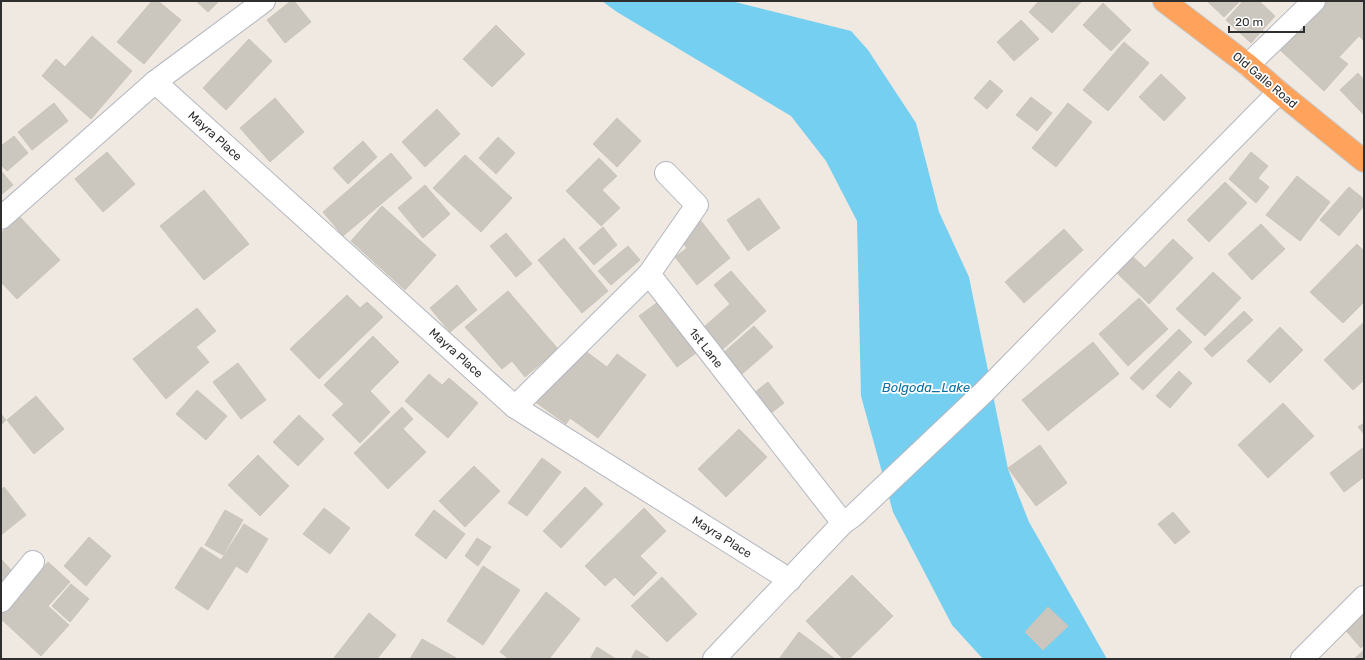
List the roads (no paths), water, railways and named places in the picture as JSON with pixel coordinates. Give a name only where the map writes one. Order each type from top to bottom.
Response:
[{"type":"highway","name":"Old Galle Road","points":[[1164,1],[1248,65],[1364,161]]},
{"type":"street","points":[[1,218],[155,82],[264,1]]},
{"type":"street","points":[[1248,65],[1314,1]]},
{"type":"street","name":"Mayra Place","points":[[155,82],[515,407],[790,580]]},
{"type":"street","points":[[714,659],[848,519],[984,392],[1279,92]]},
{"type":"street","points":[[515,407],[649,274],[697,205],[666,173]]},
{"type":"street","name":"1st Lane","points":[[649,274],[848,519]]},
{"type":"street","points":[[1,601],[32,562]]},
{"type":"street","points":[[1302,659],[1364,597]]},
{"type":"water","name":"Bolgoda_Lake","points":[[602,1],[731,1],[851,31],[868,50],[916,123],[939,212],[969,277],[1008,469],[1029,522],[1107,659],[983,659],[952,625],[893,512],[861,396],[857,221],[826,161],[791,116],[617,12]]}]
